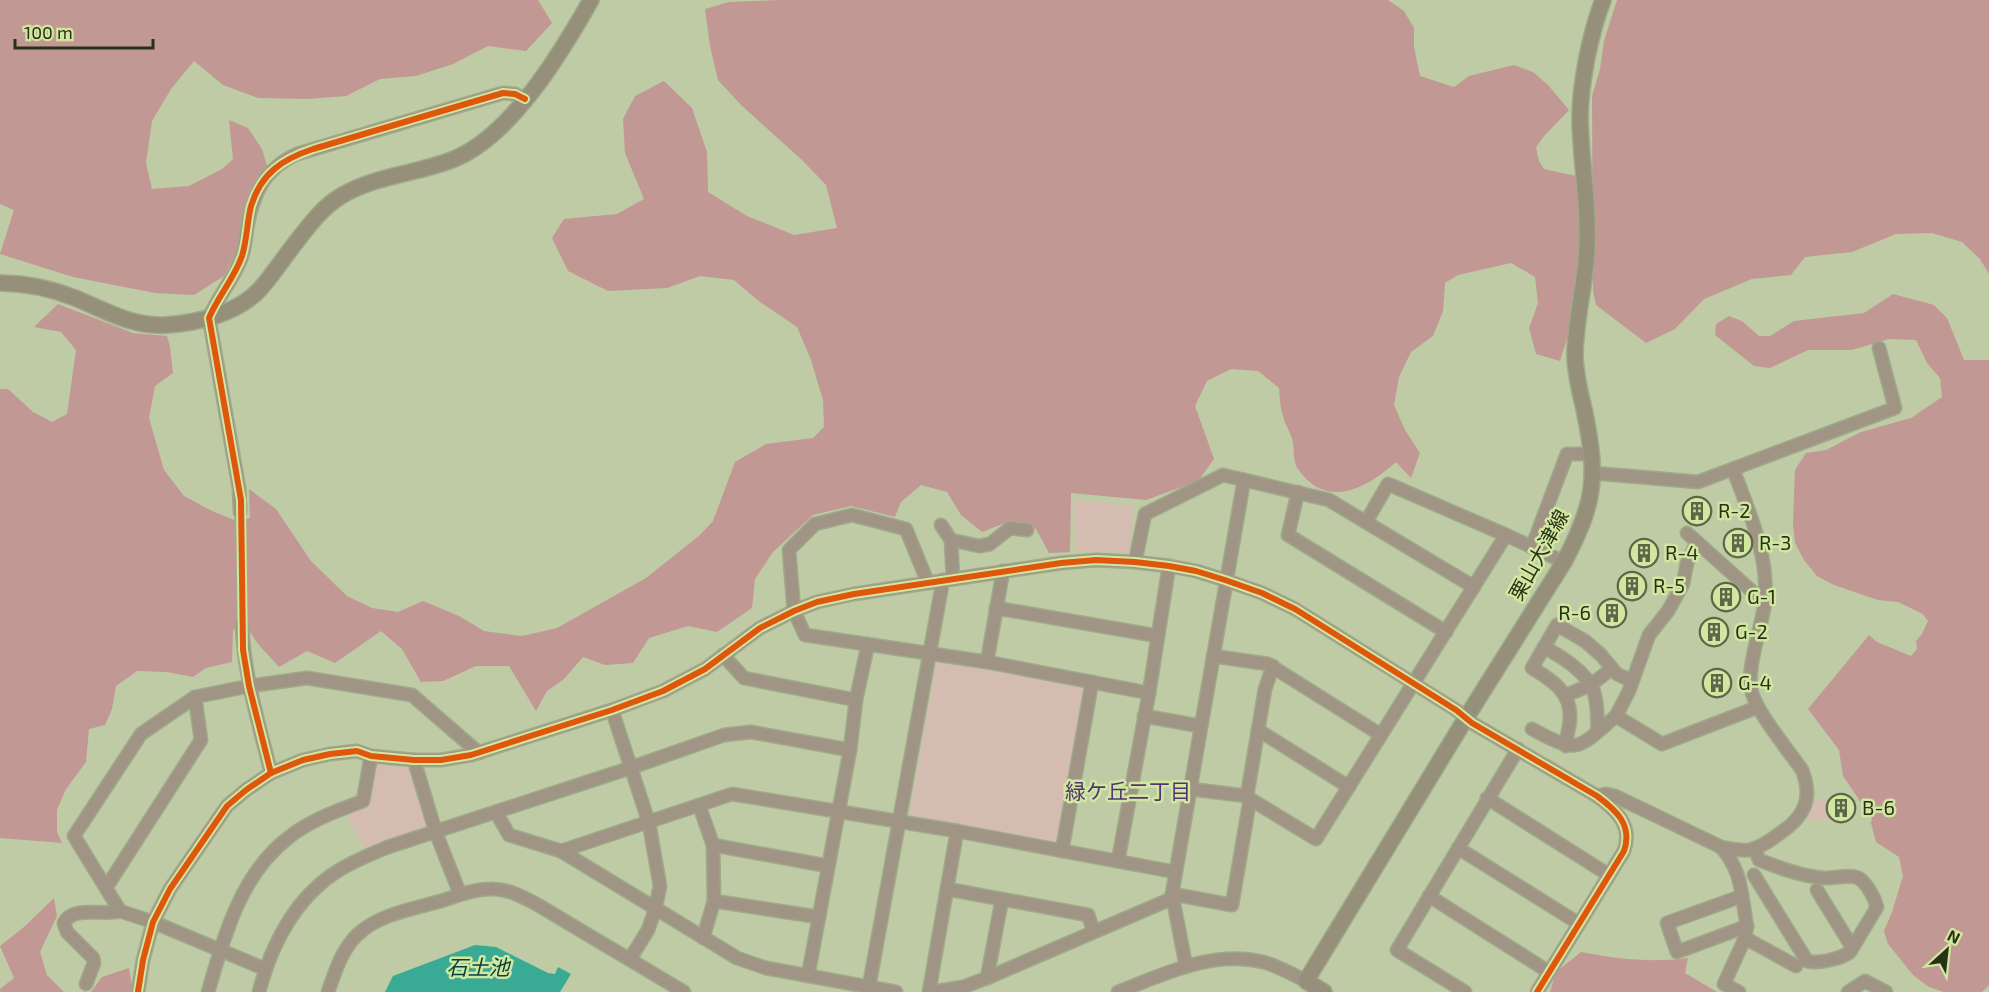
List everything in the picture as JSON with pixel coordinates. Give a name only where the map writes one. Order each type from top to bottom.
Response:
[{"type":"main road","points":[[0,283],[39,286],[76,298],[112,315],[139,323],[165,325],[209,318],[243,304],[260,289],[314,218],[341,196],[368,184],[451,161],[488,140],[512,117],[561,50],[591,0]]},
{"type":"main road","name":"栗山大津線","points":[[1306,981],[1564,562],[1587,512],[1593,473],[1592,454],[1575,356],[1585,282],[1587,246],[1580,119],[1585,72],[1603,0]]},
{"type":"main road","points":[[1306,981],[1324,992]]},
{"type":"street","points":[[240,512],[239,488],[209,318],[216,302],[236,271],[242,255],[252,204],[271,171],[283,161],[313,149],[503,93],[515,94],[525,99]]},
{"type":"street","points":[[1593,473],[1698,482],[1895,408],[1879,348]]},
{"type":"street","points":[[1532,547],[1567,454],[1592,454]]},
{"type":"street","points":[[1596,796],[1606,794],[1615,796],[1721,847],[1738,850],[1755,848],[1783,831],[1799,817],[1803,810],[1807,794],[1802,770],[1758,706],[1752,692],[1751,674],[1765,603],[1764,563],[1757,535],[1733,469]]},
{"type":"street","points":[[1136,562],[1145,514],[1223,475],[1329,500],[1474,587]]},
{"type":"street","points":[[1186,966],[1172,896],[1244,480]]},
{"type":"street","points":[[1366,522],[1388,484],[1564,562]]},
{"type":"street","points":[[1298,492],[1288,535],[1446,632]]},
{"type":"street","points":[[928,583],[906,529],[852,515],[815,524],[789,550],[794,611],[805,634],[987,662],[1149,693]]},
{"type":"street","points":[[868,989],[930,653],[948,580],[951,540],[941,525]]},
{"type":"street","points":[[951,540],[979,546],[990,544],[1010,528],[1028,530]]},
{"type":"street","points":[[1687,533],[1765,603]]},
{"type":"street","points":[[1190,789],[1249,797],[1316,839],[1506,535]]},
{"type":"street","points":[[1532,729],[1559,744],[1581,745],[1616,716],[1649,635],[1674,602],[1683,584],[1687,563],[1697,542]]},
{"type":"street","points":[[138,992],[143,960],[153,922],[170,889],[227,806],[246,789],[271,773],[303,760],[357,751],[371,756],[414,760],[441,760],[479,753],[641,701],[705,669],[760,628],[794,611],[826,600],[1061,562],[1096,560],[1136,562],[1196,571],[1262,593],[1295,609],[1615,810],[1621,817],[1627,832],[1624,851],[1538,991]]},
{"type":"street","points":[[1118,861],[1149,693],[1169,566]]},
{"type":"street","points":[[987,662],[1003,571]]},
{"type":"street","points":[[996,608],[1158,636]]},
{"type":"street","points":[[242,625],[243,650],[249,686],[271,773]]},
{"type":"street","points":[[1566,746],[1570,717],[1566,695],[1559,687],[1532,669],[1557,625],[1585,641],[1601,655],[1617,675],[1632,681]]},
{"type":"street","points":[[808,976],[850,750],[856,700],[868,644]]},
{"type":"street","points":[[1544,647],[1562,657],[1591,685],[1597,706],[1598,731]]},
{"type":"street","points":[[723,655],[744,678],[856,700]]},
{"type":"street","points":[[1213,656],[1272,666],[1382,735]]},
{"type":"street","points":[[957,831],[931,992],[963,987],[987,978],[1172,896],[1232,905],[1258,730],[1265,689],[1272,666]]},
{"type":"street","points":[[1566,695],[1591,685],[1611,669]]},
{"type":"street","points":[[120,911],[74,836],[141,734],[195,698],[249,686],[307,678],[412,695],[479,753]]},
{"type":"street","points":[[1062,851],[1092,682]]},
{"type":"street","points":[[106,888],[201,740],[195,698]]},
{"type":"street","points":[[1616,716],[1662,744],[1758,706]]},
{"type":"street","points":[[612,710],[649,823],[660,886],[648,930],[630,959]]},
{"type":"street","points":[[1144,716],[1200,726]]},
{"type":"street","points":[[1258,730],[1348,787]]},
{"type":"street","points":[[259,992],[265,969],[299,906],[320,884],[352,863],[388,847],[724,735],[736,733],[770,735],[850,750]]},
{"type":"street","points":[[1465,992],[1397,950],[1518,749]]},
{"type":"street","points":[[208,992],[235,908],[258,868],[287,838],[321,817],[363,801],[371,756]]},
{"type":"street","points":[[414,760],[436,832],[460,894]]},
{"type":"street","points":[[561,851],[732,794],[957,831],[1175,872]]},
{"type":"street","points":[[1487,798],[1609,875]]},
{"type":"street","points":[[699,805],[713,845],[714,901],[703,938]]},
{"type":"street","points":[[496,812],[509,834],[561,851],[737,958],[766,968],[868,989],[896,992]]},
{"type":"street","points":[[713,845],[828,866]]},
{"type":"street","points":[[1721,847],[1730,857],[1742,883],[1746,932],[1724,984],[1739,992]]},
{"type":"street","points":[[1458,848],[1578,923]]},
{"type":"street","points":[[1754,875],[1807,961],[1812,963],[1844,956],[1852,948],[1877,908],[1875,900],[1862,880],[1823,878],[1792,872],[1759,860],[1755,848]]},
{"type":"street","points":[[947,888],[1088,915],[1094,932]]},
{"type":"street","points":[[328,992],[341,958],[349,945],[366,928],[390,916],[460,894],[490,889],[505,890],[522,896],[684,992]]},
{"type":"street","points":[[1817,890],[1852,948]]},
{"type":"street","points":[[1429,896],[1549,972]]},
{"type":"street","points":[[1742,896],[1667,923],[1677,951],[1746,932],[1796,966]]},
{"type":"street","points":[[987,978],[1002,899]]},
{"type":"street","points":[[714,901],[819,917]]},
{"type":"street","points":[[86,984],[94,963],[93,958],[67,932],[64,923],[72,915],[85,913],[120,911],[153,922],[265,969]]},
{"type":"street","points":[[1118,992],[1186,966],[1214,960],[1246,959],[1277,967],[1306,981]]},
{"type":"street","points":[[1848,992],[1865,981],[1886,992]]},
{"type":"shaded area","points":[[0,0],[538,0],[552,23],[526,51],[488,46],[453,64],[416,76],[380,79],[346,96],[308,99],[258,98],[223,85],[194,61],[171,89],[152,121],[146,163],[152,189],[189,186],[222,169],[233,159],[229,120],[248,128],[262,149],[269,173],[241,243],[224,276],[194,295],[155,293],[73,277],[0,254],[14,210],[0,204]]},
{"type":"shaded area","points":[[779,0],[1388,0],[1404,11],[1414,28],[1414,47],[1420,76],[1454,87],[1469,76],[1514,65],[1533,72],[1548,85],[1569,110],[1536,147],[1539,161],[1544,169],[1576,176],[1580,250],[1574,316],[1560,361],[1536,354],[1529,328],[1538,303],[1535,277],[1511,263],[1458,275],[1445,283],[1443,311],[1433,336],[1411,352],[1399,377],[1394,405],[1405,430],[1420,453],[1411,478],[1396,462],[1372,480],[1346,491],[1333,492],[1321,489],[1309,482],[1296,466],[1293,442],[1282,413],[1279,388],[1258,371],[1231,369],[1207,381],[1195,406],[1214,459],[1198,481],[1146,500],[1071,493],[1070,552],[1049,553],[1036,529],[1008,522],[982,532],[961,515],[947,492],[921,485],[901,502],[895,517],[851,506],[813,515],[773,552],[755,579],[752,608],[717,632],[688,626],[649,638],[633,663],[605,665],[583,657],[564,679],[547,691],[536,711],[509,666],[476,666],[443,681],[421,682],[402,649],[381,631],[335,663],[307,651],[279,667],[258,644],[245,624],[233,630],[232,662],[206,668],[193,677],[167,672],[137,671],[116,686],[112,709],[105,725],[89,729],[86,762],[66,789],[57,810],[57,832],[62,843],[0,838],[0,389],[8,389],[33,412],[52,422],[67,414],[76,350],[61,332],[34,327],[58,304],[133,333],[167,336],[173,373],[155,386],[149,418],[164,470],[184,496],[237,521],[250,518],[249,489],[276,509],[311,561],[347,596],[372,608],[398,612],[423,601],[459,616],[484,631],[522,636],[557,628],[646,578],[700,535],[713,521],[735,462],[766,444],[813,438],[824,427],[823,400],[811,360],[797,327],[760,302],[734,280],[700,276],[667,288],[608,291],[568,271],[552,238],[564,219],[617,214],[644,199],[625,153],[623,119],[635,96],[664,81],[692,108],[707,152],[708,192],[747,216],[794,235],[837,228],[826,185],[741,105],[718,80],[705,9],[729,2]]},
{"type":"shaded area","points":[[1617,0],[1989,0],[1989,274],[1980,259],[1962,242],[1932,233],[1896,234],[1852,252],[1805,257],[1791,275],[1752,279],[1704,299],[1675,329],[1646,343],[1596,305],[1593,291],[1592,96],[1600,69],[1604,41]]},
{"type":"shaded area","points":[[1893,294],[1934,305],[1947,318],[1964,360],[1989,360],[1989,985],[1982,992],[1944,992],[1929,987],[1913,975],[1888,944],[1884,931],[1903,876],[1899,857],[1876,842],[1872,819],[1843,776],[1839,750],[1808,709],[1869,635],[1877,642],[1911,656],[1917,649],[1916,641],[1928,621],[1923,614],[1898,602],[1878,600],[1834,585],[1817,576],[1804,560],[1795,543],[1793,523],[1795,470],[1806,453],[1826,450],[1861,432],[1911,418],[1942,397],[1940,378],[1927,363],[1916,340],[1889,339],[1852,350],[1808,350],[1770,368],[1754,366],[1715,335],[1716,324],[1729,316],[1742,321],[1759,336],[1770,336],[1794,321],[1864,313]]},
{"type":"shaded area","points":[[1074,500],[1134,505],[1129,553],[1075,550]]},
{"type":"shaded area","points":[[937,661],[1085,687],[1058,843],[909,815]]},
{"type":"shaded area","points":[[375,764],[412,769],[432,830],[366,851],[347,815],[369,805]]},
{"type":"shaded area","points":[[1821,797],[1836,819],[1806,819],[1810,804]]},
{"type":"shaded area","points":[[54,898],[57,916],[40,952],[47,975],[64,992],[0,992],[0,989],[14,978],[0,946]]},
{"type":"shaded area","points":[[1581,952],[1634,960],[1688,958],[1685,973],[1717,992],[1550,992],[1556,972]]},
{"type":"shaded area","points":[[129,968],[133,992],[91,992],[102,977]]},
{"type":"water","name":"石土池","points":[[475,945],[496,947],[548,973],[555,974],[558,967],[571,974],[560,992],[385,992],[393,976]]},
{"type":"tunnel","points":[[240,512],[242,625]]},
{"type":"cycle path","points":[[271,773],[249,686],[243,650],[241,500],[209,318],[242,256],[255,194],[267,176],[275,169],[292,157],[313,149],[503,93],[515,94],[525,99]]},
{"type":"cycle path","points":[[138,992],[143,960],[153,922],[170,889],[227,806],[271,773],[303,760],[357,751],[371,756],[414,760],[441,760],[471,755],[612,710],[663,691],[705,669],[760,628],[817,602],[854,594],[1061,563],[1096,560],[1135,562],[1196,571],[1262,593],[1295,609],[1456,710],[1472,723],[1597,796],[1610,807],[1624,826],[1626,833],[1624,851],[1537,992]]},
{"type":"place","name":"R-2","points":[[1697,511]]},
{"type":"place","name":"R-3","points":[[1738,543]]},
{"type":"place","name":"R-4","points":[[1644,553]]},
{"type":"place","name":"R-5","points":[[1632,586]]},
{"type":"place","name":"G-1","points":[[1726,597]]},
{"type":"place","name":"R-6","points":[[1612,613]]},
{"type":"place","name":"G-2","points":[[1714,632]]},
{"type":"place","name":"G-4","points":[[1717,683]]},
{"type":"place","name":"B-6","points":[[1841,808]]},
{"type":"district","name":"緑ケ丘二丁目","points":[[1128,792]]}]
